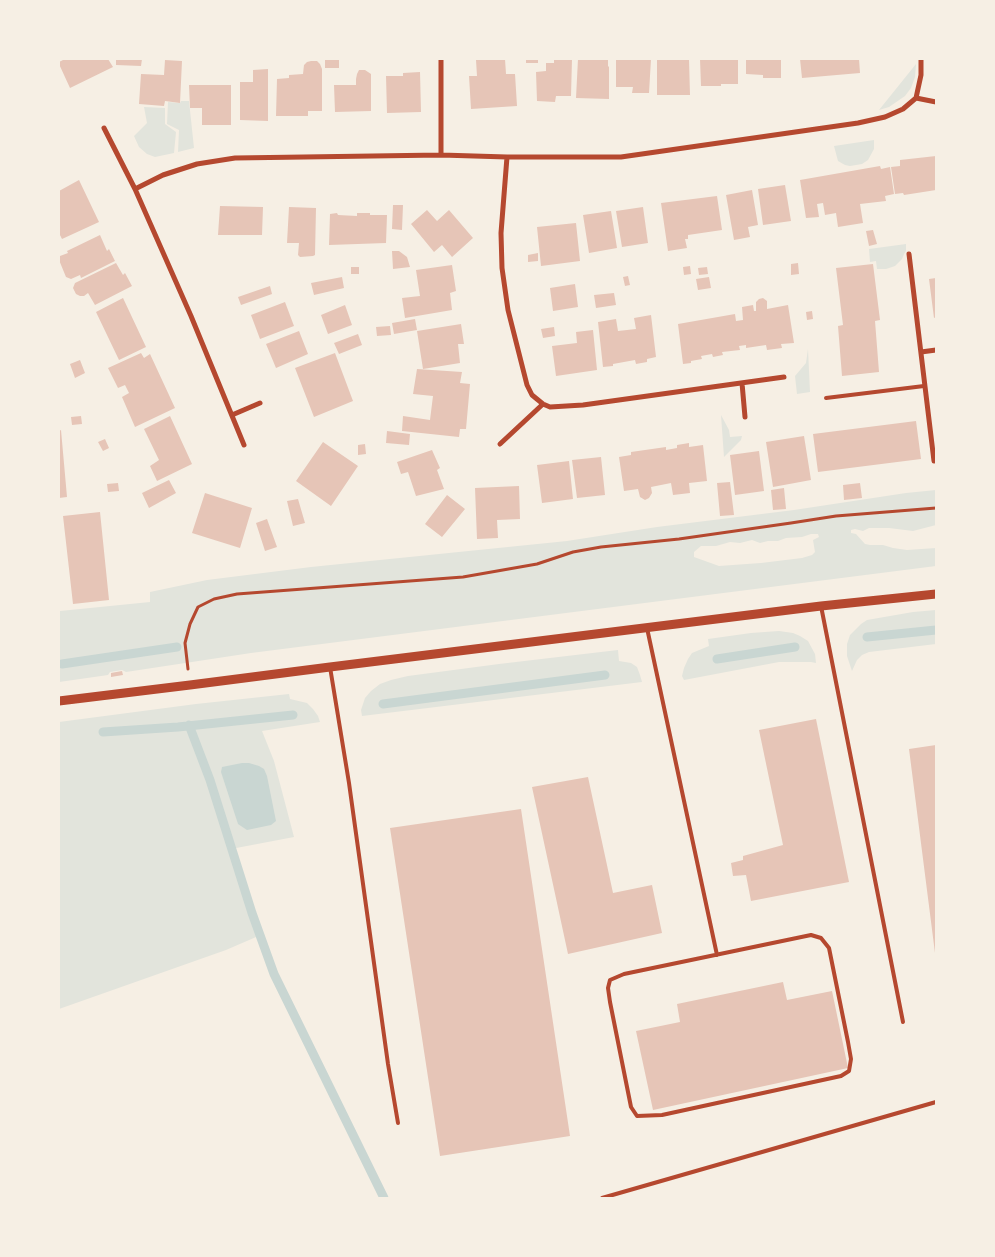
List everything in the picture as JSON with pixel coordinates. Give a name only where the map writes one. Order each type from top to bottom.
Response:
[{"type":"street","points":[[441,59],[441,155]]},
{"type":"street","points":[[135,190],[163,175],[197,164],[235,158],[441,155],[621,157],[858,123],[885,117],[904,109],[916,98],[921,75],[921,59]]},
{"type":"street","points":[[916,98],[936,102]]},
{"type":"street","points":[[104,128],[135,190],[187,307],[244,445]]},
{"type":"street","points":[[507,157],[501,233],[502,268],[508,310],[527,385],[532,395],[542,404],[550,407],[583,405],[784,377]]},
{"type":"street","points":[[908,254],[934,462]]},
{"type":"street","points":[[921,352],[936,350]]},
{"type":"street","points":[[742,383],[745,417]]},
{"type":"street","points":[[232,415],[260,403]]},
{"type":"street","points":[[500,444],[542,404]]},
{"type":"street","points":[[59,701],[821,606],[936,594]]},
{"type":"lane","points":[[826,398],[924,386]]},
{"type":"lane","points":[[821,606],[903,1022]]},
{"type":"lane","points":[[647,628],[717,955]]},
{"type":"lane","points":[[330,667],[349,783],[398,1123]]},
{"type":"lane","points":[[811,934],[821,938],[829,948],[851,1059],[848,1071],[841,1076],[711,1104],[662,1114],[637,1116],[631,1107],[629,1097],[609,995],[610,980],[624,974],[717,955],[811,934]]},
{"type":"lane","points":[[602,1198],[936,1102]]},
{"type":"path","points":[[190,685],[185,643],[190,624],[198,607],[214,599],[237,594],[463,576],[537,564],[573,552],[601,547],[679,539],[836,516],[936,508]]},
{"type":"shaded area","points":[[916,64],[915,77],[911,88],[905,96],[889,107],[879,110]]},
{"type":"shaded area","points":[[181,101],[189,101],[194,148],[178,152],[179,130],[167,124],[168,102],[180,103]]},
{"type":"shaded area","points":[[144,107],[165,108],[165,124],[176,132],[174,153],[155,157],[147,154],[139,147],[134,136],[147,123]]},
{"type":"shaded area","points":[[874,140],[874,149],[868,160],[862,164],[850,166],[838,161],[834,146]]},
{"type":"shaded area","points":[[906,244],[906,251],[902,259],[895,266],[877,269],[876,261],[870,262],[869,249]]},
{"type":"shaded area","points":[[808,349],[810,392],[797,394],[795,376],[806,363]]},
{"type":"shaded area","points":[[721,415],[729,430],[730,437],[742,436],[741,440],[724,457]]},
{"type":"shaded area","points":[[936,490],[936,525],[913,531],[869,528],[863,531],[851,530],[851,533],[856,534],[865,544],[870,545],[883,545],[907,550],[936,548],[936,566],[251,653],[126,672],[122,670],[110,672],[108,675],[59,682],[60,611],[150,602],[150,592],[207,580],[311,567],[567,541]],"holes":[[[818,534],[819,537],[813,540],[815,552],[802,558],[719,566],[694,557],[694,552],[701,546],[716,546],[730,542],[740,543],[752,540],[760,543]]]},
{"type":"shaded area","points":[[936,610],[936,644],[869,652],[857,660],[852,671],[847,656],[847,644],[850,635],[861,624],[867,620]]},
{"type":"shaded area","points":[[779,631],[793,633],[808,641],[815,654],[816,663],[779,662],[684,680],[682,676],[692,653],[709,646],[708,639]]},
{"type":"shaded area","points":[[618,650],[619,661],[631,663],[637,667],[642,682],[362,716],[361,710],[365,698],[380,684],[391,680],[408,676]]},
{"type":"shaded area","points":[[289,694],[290,699],[307,703],[318,716],[320,722],[262,731],[274,761],[294,837],[231,849],[263,934],[226,950],[59,1009],[59,722]]},
{"type":"shaded area","points":[[249,763],[264,769],[276,821],[271,825],[247,830],[238,824],[221,772],[222,767]]},
{"type":"building","points":[[65,59],[108,59],[113,67],[70,88],[59,64],[59,62]]},
{"type":"building","points":[[116,59],[142,59],[141,66],[116,65]]},
{"type":"building","points":[[325,59],[339,59],[339,68],[325,68]]},
{"type":"building","points":[[505,59],[506,74],[515,74],[517,106],[471,109],[469,76],[477,76],[476,60]]},
{"type":"building","points":[[526,59],[538,59],[538,63],[526,63]]},
{"type":"building","points":[[554,59],[572,59],[571,96],[556,96],[555,102],[537,101],[536,72],[546,71],[546,63],[554,63]]},
{"type":"building","points":[[578,59],[608,59],[609,99],[576,98]]},
{"type":"building","points":[[616,59],[651,59],[649,93],[632,93],[633,87],[616,87]]},
{"type":"building","points":[[657,59],[689,59],[690,95],[657,95]]},
{"type":"building","points":[[700,59],[738,59],[738,84],[701,86]]},
{"type":"building","points":[[746,59],[781,59],[781,78],[763,78],[763,75],[746,74]]},
{"type":"building","points":[[800,59],[859,59],[860,73],[802,78]]},
{"type":"building","points":[[165,60],[182,61],[180,103],[165,101],[164,106],[139,104],[141,74],[164,75]]},
{"type":"building","points":[[311,61],[317,61],[322,69],[322,111],[308,111],[308,116],[276,116],[277,79],[289,78],[289,75],[303,74],[304,65]]},
{"type":"building","points":[[268,69],[268,121],[240,120],[240,82],[253,82],[253,70]]},
{"type":"building","points":[[359,70],[365,70],[371,74],[371,111],[335,112],[334,85],[356,85]]},
{"type":"building","points":[[420,72],[421,112],[387,113],[386,76],[403,76],[403,73]]},
{"type":"building","points":[[189,85],[231,85],[231,125],[202,125],[202,108],[190,108]]},
{"type":"building","points":[[936,156],[936,190],[904,195],[903,193],[895,194],[891,167],[900,166],[900,160]]},
{"type":"building","points":[[880,166],[881,169],[890,167],[894,194],[885,196],[886,201],[860,204],[863,223],[838,227],[836,213],[825,215],[823,203],[817,204],[819,217],[806,218],[800,180]]},
{"type":"building","points":[[79,180],[99,222],[62,239],[59,233],[59,191]]},
{"type":"building","points":[[785,185],[791,221],[763,225],[758,189]]},
{"type":"building","points":[[752,190],[758,225],[748,227],[750,237],[734,240],[726,195]]},
{"type":"building","points":[[717,196],[722,230],[688,235],[688,239],[685,239],[687,248],[668,251],[661,203]]},
{"type":"building","points":[[393,205],[403,205],[402,230],[392,229]]},
{"type":"building","points":[[220,206],[263,207],[262,235],[218,235]]},
{"type":"building","points":[[289,207],[316,208],[315,255],[300,257],[298,255],[299,243],[287,243]]},
{"type":"building","points":[[643,207],[648,243],[622,247],[616,211]]},
{"type":"building","points":[[427,210],[437,221],[449,210],[473,238],[452,257],[442,245],[434,252],[411,224]]},
{"type":"building","points":[[611,211],[617,248],[589,253],[583,215]]},
{"type":"building","points":[[337,213],[338,215],[357,216],[357,213],[387,215],[386,243],[329,245],[330,214]]},
{"type":"building","points":[[576,223],[580,261],[541,266],[537,227]]},
{"type":"building","points":[[873,230],[877,244],[869,246],[866,231]]},
{"type":"building","points":[[100,235],[107,251],[109,249],[115,261],[81,278],[80,275],[71,279],[66,277],[59,260],[60,256]]},
{"type":"building","points":[[392,251],[399,251],[407,257],[410,267],[393,269]]},
{"type":"building","points":[[538,253],[538,261],[528,262],[528,255]]},
{"type":"building","points":[[116,263],[123,275],[125,273],[132,286],[95,305],[88,293],[84,296],[76,294],[73,288],[75,283]]},
{"type":"building","points":[[798,263],[799,274],[791,275],[791,264]]},
{"type":"building","points":[[873,264],[880,320],[875,321],[879,372],[842,376],[838,326],[843,325],[836,268]]},
{"type":"building","points":[[452,265],[456,291],[450,293],[452,310],[405,318],[402,298],[420,296],[416,270]]},
{"type":"building","points":[[690,266],[691,274],[684,275],[683,267]]},
{"type":"building","points":[[351,267],[359,267],[359,274],[351,274]]},
{"type":"building","points":[[707,267],[708,274],[699,275],[698,268]]},
{"type":"building","points":[[628,276],[630,285],[625,286],[623,277]]},
{"type":"building","points":[[342,277],[344,288],[314,295],[311,283]]},
{"type":"building","points":[[709,277],[711,288],[698,290],[696,279]]},
{"type":"building","points":[[936,278],[936,317],[934,318],[929,279]]},
{"type":"building","points":[[575,284],[578,307],[553,311],[550,288]]},
{"type":"building","points":[[270,286],[272,294],[241,305],[238,297]]},
{"type":"building","points":[[614,293],[616,305],[596,308],[594,295]]},
{"type":"building","points":[[123,298],[146,347],[119,360],[96,312]]},
{"type":"building","points":[[763,298],[767,301],[767,309],[788,305],[794,343],[781,344],[782,348],[767,350],[766,345],[746,348],[746,345],[739,346],[740,350],[722,352],[723,355],[713,357],[712,354],[701,356],[702,359],[683,364],[678,324],[735,314],[736,321],[743,320],[742,307],[753,305],[754,311],[756,311],[756,302]]},
{"type":"building","points":[[285,302],[294,326],[260,339],[251,315]]},
{"type":"building","points":[[345,305],[352,325],[328,334],[321,315]]},
{"type":"building","points":[[812,311],[813,319],[807,320],[806,312]]},
{"type":"building","points":[[651,315],[656,357],[647,359],[647,362],[636,364],[635,360],[603,367],[598,322],[616,319],[618,331],[636,329],[634,318]]},
{"type":"building","points":[[415,319],[417,330],[394,334],[392,323]]},
{"type":"building","points":[[461,324],[464,344],[458,344],[460,363],[423,369],[417,331]]},
{"type":"building","points":[[390,326],[391,335],[377,336],[376,327]]},
{"type":"building","points":[[554,327],[555,336],[543,338],[541,329]]},
{"type":"building","points":[[593,330],[597,370],[556,376],[552,346],[577,343],[576,332]]},
{"type":"building","points":[[299,331],[308,354],[276,368],[266,344]]},
{"type":"building","points":[[358,334],[362,345],[339,354],[334,343]]},
{"type":"building","points":[[141,353],[144,358],[150,354],[175,408],[135,427],[122,397],[129,393],[125,385],[118,388],[108,368]]},
{"type":"building","points":[[335,353],[353,401],[314,417],[295,368]]},
{"type":"building","points":[[80,360],[85,373],[75,378],[70,364]]},
{"type":"building","points":[[417,369],[462,372],[460,383],[470,384],[466,429],[460,429],[459,437],[402,431],[403,416],[430,420],[433,396],[413,394]]},
{"type":"building","points":[[81,416],[82,424],[72,425],[71,417]]},
{"type":"building","points":[[170,416],[192,464],[157,481],[150,466],[159,460],[144,429]]},
{"type":"building","points":[[916,421],[921,459],[818,472],[813,434]]},
{"type":"building","points":[[61,430],[67,497],[59,498],[59,431]]},
{"type":"building","points":[[387,431],[410,434],[409,445],[386,443]]},
{"type":"building","points":[[804,436],[811,480],[773,487],[766,442]]},
{"type":"building","points":[[105,439],[109,448],[103,451],[98,442]]},
{"type":"building","points":[[323,442],[358,466],[331,506],[296,481]]},
{"type":"building","points":[[689,443],[689,447],[703,445],[707,481],[689,483],[690,493],[673,495],[671,483],[651,487],[652,493],[645,500],[640,497],[638,489],[624,491],[619,457],[631,455],[631,452],[666,447],[666,450],[677,448],[677,445]]},
{"type":"building","points":[[365,444],[366,454],[358,455],[358,445]]},
{"type":"building","points":[[432,450],[440,468],[437,470],[444,489],[416,496],[408,472],[401,474],[397,462]]},
{"type":"building","points":[[759,451],[764,491],[735,495],[730,455]]},
{"type":"building","points":[[601,457],[605,495],[577,498],[572,460]]},
{"type":"building","points":[[569,461],[573,499],[542,503],[537,465]]},
{"type":"building","points":[[169,480],[176,493],[149,508],[142,493]]},
{"type":"building","points":[[730,482],[734,515],[720,516],[717,483]]},
{"type":"building","points":[[118,483],[119,491],[108,492],[107,484]]},
{"type":"building","points":[[860,483],[862,498],[844,500],[843,485]]},
{"type":"building","points":[[519,486],[520,519],[497,520],[498,538],[477,539],[475,488]]},
{"type":"building","points":[[784,488],[786,509],[773,510],[771,490]]},
{"type":"building","points":[[205,493],[252,508],[240,548],[192,533]]},
{"type":"building","points":[[447,495],[465,509],[442,537],[425,524]]},
{"type":"building","points":[[298,499],[305,523],[293,526],[287,501]]},
{"type":"building","points":[[100,512],[109,600],[73,604],[63,516]]},
{"type":"building","points":[[267,519],[277,547],[265,551],[256,523]]},
{"type":"building","points":[[122,671],[123,675],[111,677],[111,673]]},
{"type":"building","points":[[816,719],[849,882],[751,901],[746,875],[733,876],[731,863],[743,860],[743,856],[783,845],[759,730]]},
{"type":"building","points":[[936,745],[936,953],[935,953],[909,749]]},
{"type":"building","points":[[588,777],[613,893],[652,885],[662,933],[568,954],[532,787]]},
{"type":"building","points":[[521,809],[570,1136],[440,1156],[390,828]]},
{"type":"building","points":[[783,982],[787,1000],[832,991],[848,1068],[653,1110],[636,1031],[680,1022],[677,1004]]},
{"type":"waterway","points":[[867,637],[936,630]]},
{"type":"waterway","points":[[62,664],[177,647]]},
{"type":"waterway","points":[[717,659],[795,647]]},
{"type":"waterway","points":[[383,704],[605,675]]},
{"type":"waterway","points":[[103,732],[178,727],[293,715]]},
{"type":"waterway","points":[[189,725],[210,780],[252,913],[274,974],[384,1198]]}]
